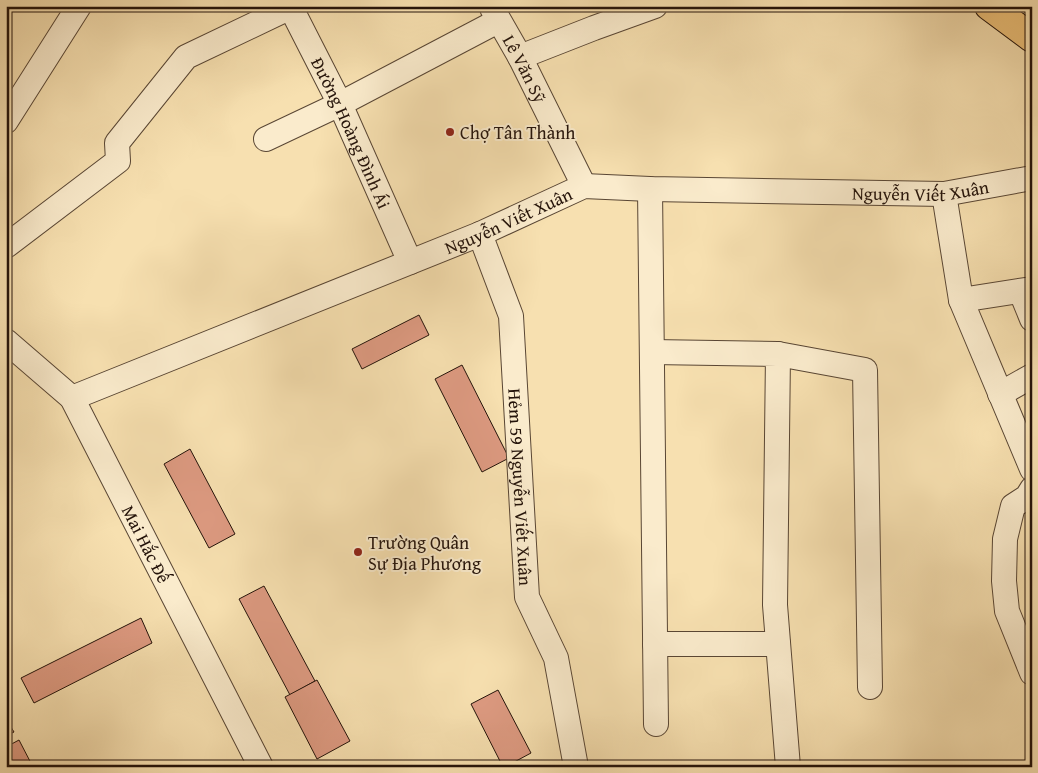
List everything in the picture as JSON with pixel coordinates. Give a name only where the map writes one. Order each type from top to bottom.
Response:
[{"type":"main road","points":[[989,6],[1032,38]]},
{"type":"street","points":[[6,121],[79,6]]},
{"type":"street","points":[[520,57],[655,6]]},
{"type":"street","points":[[6,246],[118,162],[118,143],[186,57],[291,7]]},
{"type":"street","name":"Đường Hoàng Đình Ái","points":[[291,7],[340,104],[410,262]]},
{"type":"street","points":[[266,139],[340,104],[494,14]]},
{"type":"street","name":"Lê Văn Sỹ","points":[[494,14],[520,57],[584,186]]},
{"type":"street","name":"Nguyễn Viết Xuân","points":[[72,398],[480,234],[584,186],[650,189],[944,194],[1032,178]]},
{"type":"street","points":[[650,189],[656,724]]},
{"type":"street","points":[[944,194],[961,300],[1032,469]]},
{"type":"street","name":"Hẻm 59 Nguyễn Viết Xuân","points":[[480,234],[511,316],[527,597],[556,658],[576,767]]},
{"type":"street","points":[[961,300],[1026,290],[1032,319]]},
{"type":"street","name":"Mai Hắc Đế","points":[[6,340],[72,398],[261,767]]},
{"type":"street","points":[[652,352],[778,354],[865,370],[870,687]]},
{"type":"street","points":[[778,354],[775,605],[788,764]]},
{"type":"street","points":[[1000,394],[1032,376]]},
{"type":"street","points":[[1030,497],[1013,506],[1005,539],[1004,580],[1007,611],[1032,673]]},
{"type":"street","points":[[655,644],[778,644]]},
{"type":"building","points":[[419,315],[429,335],[362,369],[352,349]]},
{"type":"building","points":[[462,365],[509,458],[482,472],[435,379]]},
{"type":"building","points":[[190,449],[235,534],[209,548],[164,464]]},
{"type":"building","points":[[264,586],[315,681],[290,695],[239,599]]},
{"type":"building","points":[[141,618],[152,643],[34,703],[21,678]]},
{"type":"building","points":[[317,680],[350,741],[317,759],[285,697]]},
{"type":"building","points":[[498,690],[531,753],[505,767],[503,767],[471,704]]},
{"type":"building","points":[[6,719],[14,732],[6,736]]},
{"type":"building","points":[[19,740],[33,767],[6,767],[6,747]]},
{"type":"place","name":"Chợ Tân Thành","points":[[450,132]]},
{"type":"place","name":"Trường Quân Sự Địa Phương","points":[[358,552]]}]
